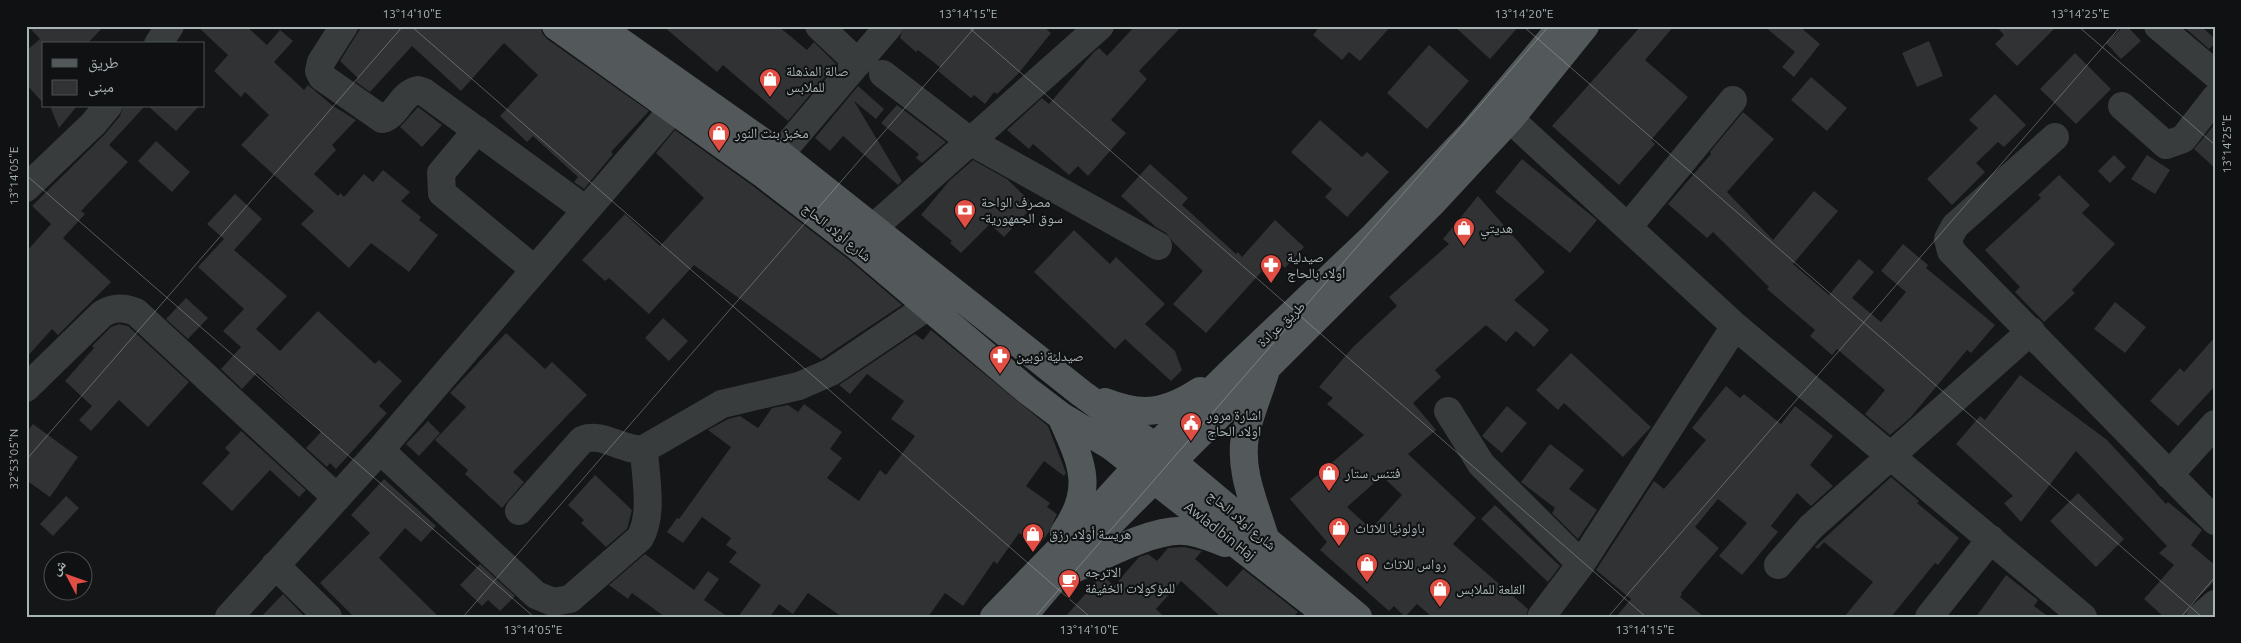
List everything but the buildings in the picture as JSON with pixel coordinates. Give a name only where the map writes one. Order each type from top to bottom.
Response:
[{"type":"main road","name":"شارع أولاد الحاج","points":[[556,26],[780,154],[1081,393],[1118,435]]},
{"type":"main road","name":"شارع أولاد الحاج","points":[[598,26],[927,307],[1061,416],[1118,435]]},
{"type":"main road","name":"طريق عرادة","points":[[994,617],[1050,570],[1155,464],[1235,368],[1373,237],[1482,121],[1562,26]]},
{"type":"main road","name":"طريق عرادة","points":[[1155,464],[1265,371],[1427,208],[1510,119],[1585,26]]},
{"type":"main road","points":[[1081,393],[1132,411],[1151,412],[1169,408],[1192,396],[1235,368]]},
{"type":"main road","points":[[1050,570],[1162,534],[1182,530],[1256,545],[1244,465],[1245,436],[1265,371]]},
{"type":"main road","points":[[1050,570],[1078,508],[1084,484],[1080,461],[1061,416]]},
{"type":"main road","points":[[1118,435],[1155,464]]},
{"type":"main road","name":"Awlad bin Haj","points":[[1155,464],[1256,545],[1321,614]]},
{"type":"main road","name":"شارع اولاد الحاج","points":[[1256,545],[1358,617]]},
{"type":"main road","name":"طريق عرادة","points":[[1022,617],[1050,570]]},
{"type":"street","points":[[159,42],[170,26]]},
{"type":"street","points":[[344,26],[320,62],[319,71],[322,77],[382,119],[389,116],[407,94],[418,90],[477,130],[586,210]]},
{"type":"street","points":[[819,26],[858,63]]},
{"type":"street","points":[[780,154],[889,26]]},
{"type":"street","points":[[2158,26],[2215,74]]},
{"type":"street","points":[[874,227],[970,141],[1087,30]]},
{"type":"street","points":[[883,74],[970,141],[1158,246]]},
{"type":"street","points":[[229,617],[380,450],[680,98]]},
{"type":"street","points":[[2122,106],[2166,145],[2183,139],[2215,98]]},
{"type":"street","points":[[1628,227],[1733,100]]},
{"type":"street","points":[[26,188],[93,124],[106,108]]},
{"type":"street","points":[[1510,119],[1735,326],[2084,617]]},
{"type":"street","points":[[477,130],[441,173],[442,193],[535,270]]},
{"type":"street","points":[[2055,137],[1955,226],[1948,239],[1952,251],[2215,521]]},
{"type":"street","points":[[519,511],[582,440],[598,437],[631,449],[644,448],[722,404],[799,386],[822,376],[887,336],[927,307]]},
{"type":"street","points":[[26,388],[102,314],[110,310],[127,309],[136,312],[337,498]]},
{"type":"street","points":[[1541,617],[1581,564],[1735,326]]},
{"type":"street","points":[[1778,565],[1811,527],[2031,331]]},
{"type":"street","points":[[1448,411],[1481,464],[1581,564]]},
{"type":"street","points":[[2169,475],[2215,424]]},
{"type":"street","points":[[380,450],[536,595],[553,602],[570,599],[640,538],[645,529],[648,512],[644,448]]},
{"type":"street","points":[[1929,617],[1991,539]]},
{"type":"street","points":[[275,565],[328,617]]},
{"type":"street","points":[[2200,617],[2215,604]]},
{"type":"place","name":"صالة المذهلة للملابس","points":[[770,98]]},
{"type":"place","name":"مخبز بنت النور","points":[[719,152]]},
{"type":"place","name":"مصرف الواحة -سوق الجمهورية","points":[[965,229]]},
{"type":"place","name":"هديتي","points":[[1464,247]]},
{"type":"place","name":"صيدلية اولاد بالحاج","points":[[1271,284]]},
{"type":"place","name":"صيدلية نوبين","points":[[1000,375]]},
{"type":"place","name":"اشارة مرور اولاد الحاج","points":[[1191,442]]},
{"type":"place","name":"فتنس ستار","points":[[1329,492]]},
{"type":"place","name":"باولونيا للاثاث","points":[[1339,547]]},
{"type":"place","name":"هريسة أولاد رزق","points":[[1033,553]]},
{"type":"place","name":"رواس للاثاث","points":[[1367,583]]},
{"type":"place","name":"الاترجه للمؤكولات الخفيفة","points":[[1069,599]]},
{"type":"place","name":"القلعة للملابس","points":[[1440,608]]}]
